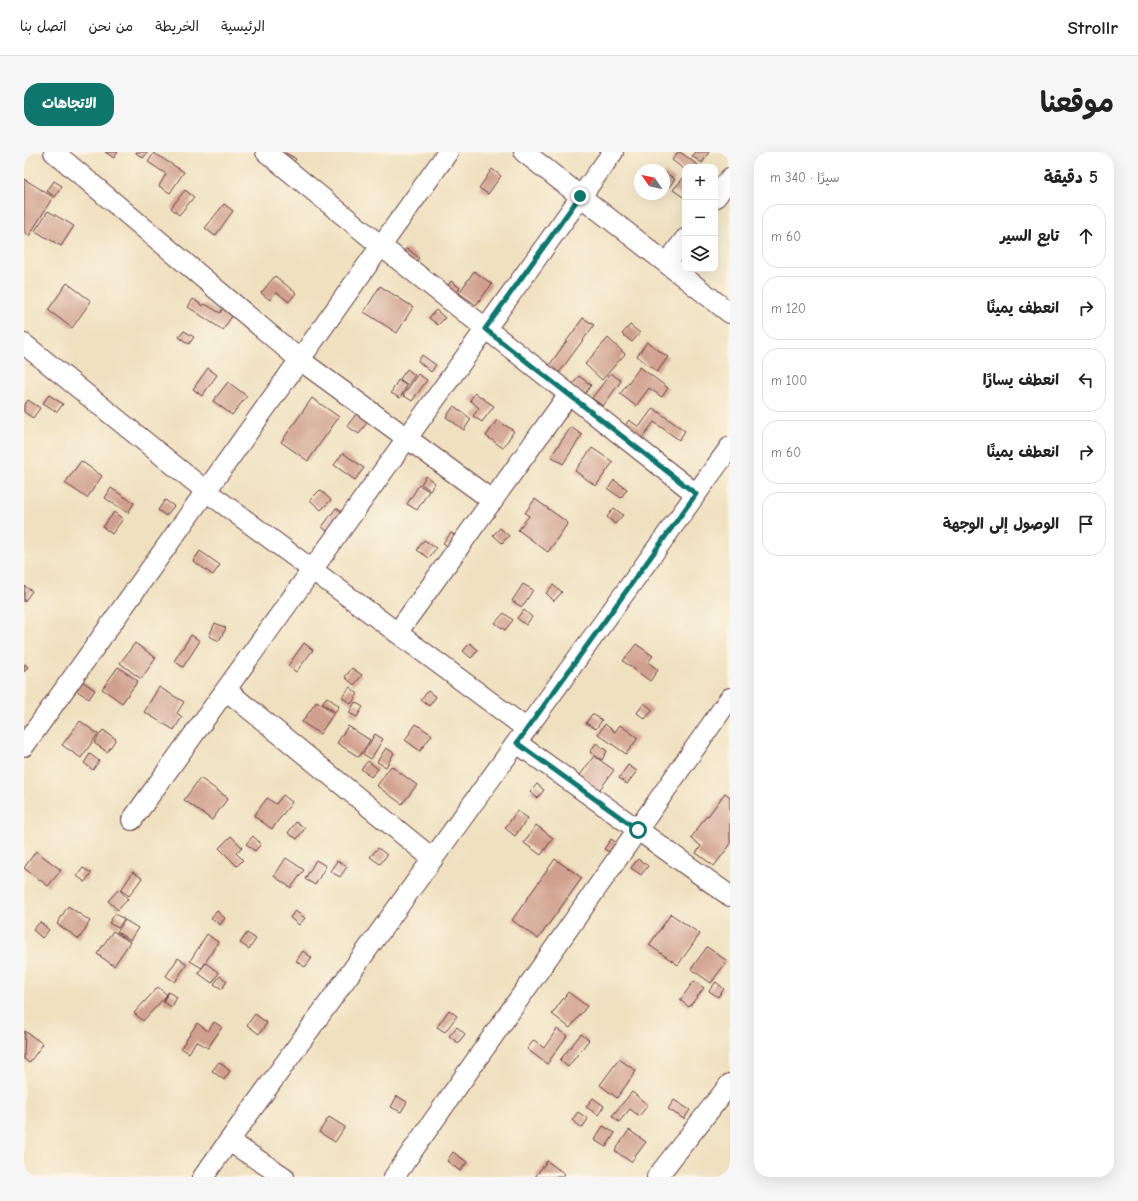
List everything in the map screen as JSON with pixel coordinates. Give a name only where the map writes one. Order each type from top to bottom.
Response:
[{"type":"street","points":[[54,152],[300,360],[493,501]]},
{"type":"street","points":[[266,152],[485,329],[696,494]]},
{"type":"street","points":[[24,746],[448,152]]},
{"type":"street","points":[[524,152],[730,312]]},
{"type":"street","points":[[132,820],[613,152]]},
{"type":"street","points":[[718,194],[730,178]]},
{"type":"street","points":[[667,263],[682,242]]},
{"type":"street","points":[[24,344],[206,491],[398,633],[638,830],[730,896]]},
{"type":"street","points":[[398,633],[569,394]]},
{"type":"street","points":[[203,1177],[730,447]]},
{"type":"street","points":[[226,690],[433,859]]},
{"type":"street","points":[[394,1177],[730,698]]},
{"type":"street","points":[[657,1177],[730,1084]]},
{"type":"street","points":[[229,1141],[284,1177]]},
{"type":"building","points":[[105,152],[118,152],[114,158]]},
{"type":"building","points":[[136,152],[148,152],[143,158]]},
{"type":"building","points":[[678,152],[680,152],[697,164],[682,164],[682,168],[672,160]]},
{"type":"building","points":[[696,152],[709,152],[702,163],[692,156]]},
{"type":"building","points":[[154,153],[184,172],[170,193],[159,186],[166,174],[148,162]]},
{"type":"building","points":[[286,153],[296,159],[290,167],[281,160]]},
{"type":"building","points":[[492,169],[501,176],[488,194],[479,188]]},
{"type":"building","points":[[670,176],[675,179],[670,186]]},
{"type":"building","points":[[24,179],[53,197],[29,236],[24,232]]},
{"type":"building","points":[[682,180],[682,196],[673,190]]},
{"type":"building","points":[[54,181],[62,186],[55,197],[47,191]]},
{"type":"building","points":[[185,190],[194,197],[179,215],[171,208]]},
{"type":"building","points":[[224,204],[233,211],[215,236],[205,228]]},
{"type":"building","points":[[48,211],[74,226],[61,246],[35,231]]},
{"type":"building","points":[[407,248],[419,258],[413,266],[401,255]]},
{"type":"building","points":[[474,271],[492,284],[476,305],[459,293]]},
{"type":"building","points":[[275,276],[296,293],[289,302],[276,292],[270,300],[261,293]]},
{"type":"building","points":[[451,281],[460,288],[449,304],[439,297]]},
{"type":"building","points":[[67,283],[91,301],[72,328],[48,310]]},
{"type":"building","points":[[380,286],[413,307],[397,333],[364,312]]},
{"type":"building","points":[[193,299],[203,306],[205,304],[220,313],[224,306],[234,313],[223,330],[188,307]]},
{"type":"building","points":[[436,310],[445,318],[438,325],[429,318]]},
{"type":"building","points":[[583,318],[594,325],[553,381],[543,374]]},
{"type":"building","points":[[630,325],[640,333],[632,342],[622,334]]},
{"type":"building","points":[[184,331],[194,337],[189,344],[179,337]]},
{"type":"building","points":[[608,338],[625,354],[602,380],[585,364]]},
{"type":"building","points":[[647,342],[668,357],[657,372],[637,356]]},
{"type":"building","points":[[422,355],[436,365],[431,372],[418,361]]},
{"type":"building","points":[[640,367],[668,388],[662,397],[649,388],[636,406],[620,394]]},
{"type":"building","points":[[208,368],[217,375],[202,396],[193,389]]},
{"type":"building","points":[[407,369],[415,375],[408,385],[400,379]]},
{"type":"building","points":[[611,373],[621,381],[603,406],[592,398]]},
{"type":"building","points":[[418,374],[427,380],[412,401],[403,395]]},
{"type":"building","points":[[579,376],[591,385],[584,395],[572,385]]},
{"type":"building","points":[[398,380],[407,386],[400,398],[391,393]]},
{"type":"building","points":[[228,382],[247,396],[232,415],[213,401]]},
{"type":"building","points":[[475,393],[494,406],[482,422],[473,416],[479,408],[470,400]]},
{"type":"building","points":[[49,395],[63,404],[57,412],[43,403]]},
{"type":"building","points":[[312,398],[339,417],[308,461],[281,442]]},
{"type":"building","points":[[28,400],[40,408],[33,418],[24,412],[24,406]]},
{"type":"building","points":[[454,406],[471,419],[464,430],[446,417]]},
{"type":"building","points":[[653,408],[685,431],[679,440],[654,422],[636,446],[619,434],[629,420],[639,427]]},
{"type":"building","points":[[360,409],[371,417],[359,434],[347,426]]},
{"type":"building","points":[[497,420],[514,431],[503,448],[486,436]]},
{"type":"building","points":[[571,427],[582,435],[563,464],[551,456]]},
{"type":"building","points":[[592,448],[613,462],[596,486],[575,471]]},
{"type":"building","points":[[343,453],[364,468],[355,480],[334,465]]},
{"type":"building","points":[[81,461],[102,476],[87,498],[65,483]]},
{"type":"building","points":[[426,476],[435,483],[430,490],[421,484]]},
{"type":"building","points":[[614,480],[627,489],[621,498],[608,489]]},
{"type":"building","points":[[419,485],[429,491],[417,510],[407,504]]},
{"type":"building","points":[[111,488],[134,503],[128,513],[105,498]]},
{"type":"building","points":[[320,490],[331,500],[321,510],[310,500]]},
{"type":"building","points":[[535,499],[568,523],[548,552],[518,530],[529,516],[525,513]]},
{"type":"building","points":[[165,500],[174,506],[166,516],[158,510]]},
{"type":"building","points":[[336,508],[347,515],[332,535],[322,527]]},
{"type":"building","points":[[614,508],[623,515],[615,524],[607,517]]},
{"type":"building","points":[[114,512],[123,519],[112,534],[103,527]]},
{"type":"building","points":[[500,528],[509,536],[502,543],[493,535]]},
{"type":"building","points":[[451,533],[459,538],[452,549],[443,543]]},
{"type":"building","points":[[424,540],[436,548],[429,558],[417,550]]},
{"type":"building","points":[[200,551],[220,565],[213,575],[193,561]]},
{"type":"building","points":[[523,584],[533,590],[522,607],[512,601]]},
{"type":"building","points":[[553,585],[562,592],[554,601],[546,593]]},
{"type":"building","points":[[24,586],[32,591],[24,602]]},
{"type":"building","points":[[524,610],[532,617],[526,625],[517,618]]},
{"type":"building","points":[[504,613],[513,620],[505,630],[495,623]]},
{"type":"building","points":[[215,623],[226,628],[219,641],[209,636]]},
{"type":"building","points":[[191,635],[200,641],[183,667],[174,661]]},
{"type":"building","points":[[135,643],[156,658],[141,679],[120,663]]},
{"type":"building","points":[[304,643],[313,650],[296,672],[288,666]]},
{"type":"building","points":[[470,643],[478,650],[471,658],[463,651]]},
{"type":"building","points":[[636,644],[653,656],[648,662],[658,670],[650,681],[623,661]]},
{"type":"building","points":[[24,664],[28,667],[24,672]]},
{"type":"building","points":[[118,667],[138,681],[122,703],[102,689]]},
{"type":"building","points":[[352,668],[362,675],[354,685],[345,677]]},
{"type":"building","points":[[82,681],[95,690],[89,699],[76,690]]},
{"type":"building","points":[[159,687],[184,702],[177,713],[182,717],[174,730],[144,712]]},
{"type":"building","points":[[350,687],[358,694],[351,704],[342,697]]},
{"type":"building","points":[[428,691],[436,697],[429,706],[421,700]]},
{"type":"building","points":[[327,697],[339,706],[335,712],[322,703]]},
{"type":"building","points":[[317,701],[334,713],[320,734],[302,722]]},
{"type":"building","points":[[355,702],[363,707],[357,717],[349,713]]},
{"type":"building","points":[[644,703],[653,710],[645,719],[637,713]]},
{"type":"building","points":[[592,714],[602,720],[596,729],[586,723]]},
{"type":"building","points":[[80,721],[98,734],[81,758],[62,745]]},
{"type":"building","points":[[416,724],[432,735],[420,751],[405,740]]},
{"type":"building","points":[[605,724],[615,732],[620,725],[638,738],[626,754],[598,734]]},
{"type":"building","points":[[348,726],[370,740],[359,757],[337,743]]},
{"type":"building","points":[[103,730],[116,739],[107,752],[94,743]]},
{"type":"building","points":[[375,734],[383,739],[371,759],[363,754]]},
{"type":"building","points":[[596,743],[607,751],[602,760],[590,752]]},
{"type":"building","points":[[386,748],[394,753],[386,767],[377,762]]},
{"type":"building","points":[[90,754],[99,761],[93,770],[84,763]]},
{"type":"building","points":[[594,756],[614,770],[598,792],[578,778]]},
{"type":"building","points":[[368,761],[378,769],[371,777],[361,769]]},
{"type":"building","points":[[628,765],[637,771],[627,784],[619,778]]},
{"type":"building","points":[[391,766],[417,785],[402,804],[377,786]]},
{"type":"building","points":[[200,778],[228,798],[212,820],[184,800]]},
{"type":"building","points":[[537,784],[544,790],[537,798],[530,792]]},
{"type":"building","points":[[725,793],[730,797],[730,845],[714,866],[696,853],[701,846],[691,838]]},
{"type":"building","points":[[283,795],[292,802],[272,829],[254,816],[267,798],[276,804]]},
{"type":"building","points":[[517,811],[528,818],[515,836],[505,828]]},
{"type":"building","points":[[296,822],[305,828],[297,839],[288,833]]},
{"type":"building","points":[[536,825],[553,838],[541,855],[524,843]]},
{"type":"building","points":[[231,836],[242,847],[236,853],[243,860],[237,866],[219,848]]},
{"type":"building","points":[[253,836],[261,844],[255,851],[246,844]]},
{"type":"building","points":[[611,839],[621,846],[614,855],[604,849]]},
{"type":"building","points":[[378,848],[387,855],[380,864],[370,857]]},
{"type":"building","points":[[36,851],[61,870],[48,886],[24,868]]},
{"type":"building","points":[[286,858],[304,870],[291,888],[274,876]]},
{"type":"building","points":[[555,859],[582,878],[538,939],[512,920]]},
{"type":"building","points":[[638,859],[648,866],[641,875],[631,868]]},
{"type":"building","points":[[316,860],[326,866],[315,885],[305,879]]},
{"type":"building","points":[[337,861],[347,867],[340,877],[330,871]]},
{"type":"building","points":[[83,868],[91,873],[85,882],[77,876]]},
{"type":"building","points":[[133,872],[142,878],[129,896],[121,890]]},
{"type":"building","points":[[119,889],[128,899],[118,910],[108,901]]},
{"type":"building","points":[[68,906],[90,921],[79,939],[57,924]]},
{"type":"building","points":[[217,911],[225,918],[220,925],[211,918]]},
{"type":"building","points":[[295,911],[305,918],[299,925],[290,918]]},
{"type":"building","points":[[115,914],[124,919],[118,928],[109,923]]},
{"type":"building","points":[[671,914],[700,934],[678,965],[649,945]]},
{"type":"building","points":[[125,920],[138,928],[130,940],[117,932]]},
{"type":"building","points":[[40,922],[49,930],[42,938],[33,930]]},
{"type":"building","points":[[113,931],[130,942],[114,966],[97,954]]},
{"type":"building","points":[[247,933],[256,939],[249,949],[240,943]]},
{"type":"building","points":[[207,934],[218,942],[202,968],[190,961]]},
{"type":"building","points":[[707,947],[727,961],[711,983],[691,969]]},
{"type":"building","points":[[303,951],[312,958],[305,967],[296,961]]},
{"type":"building","points":[[178,958],[187,964],[175,982],[166,976]]},
{"type":"building","points":[[206,963],[219,973],[212,983],[198,973]]},
{"type":"building","points":[[220,976],[227,981],[222,989],[214,984]]},
{"type":"building","points":[[694,981],[704,988],[689,1007],[680,1000]]},
{"type":"building","points":[[716,982],[724,989],[718,997],[709,991]]},
{"type":"building","points":[[158,987],[167,995],[143,1021],[134,1013]]},
{"type":"building","points":[[168,992],[177,997],[172,1007],[163,1002]]},
{"type":"building","points":[[568,992],[587,1006],[570,1028],[552,1014]]},
{"type":"building","points":[[449,1010],[457,1016],[445,1032],[437,1027]]},
{"type":"building","points":[[255,1014],[267,1023],[259,1034],[247,1025]]},
{"type":"building","points":[[214,1022],[222,1027],[208,1048],[196,1041],[189,1053],[181,1048],[197,1023],[208,1031]]},
{"type":"building","points":[[457,1027],[465,1034],[458,1043],[449,1036]]},
{"type":"building","points":[[557,1029],[567,1036],[547,1064],[527,1049],[534,1040],[544,1048]]},
{"type":"building","points":[[25,1031],[43,1044],[29,1063],[24,1059]]},
{"type":"building","points":[[581,1034],[589,1040],[568,1067],[560,1060]]},
{"type":"building","points":[[619,1059],[636,1071],[617,1098],[600,1085]]},
{"type":"building","points":[[219,1062],[230,1071],[224,1080],[212,1071]]},
{"type":"building","points":[[632,1092],[648,1105],[639,1116],[630,1109],[619,1122],[612,1116]]},
{"type":"building","points":[[397,1096],[407,1102],[401,1112],[391,1107]]},
{"type":"building","points":[[593,1098],[604,1106],[598,1115],[586,1107]]},
{"type":"building","points":[[674,1100],[690,1110],[684,1119],[668,1109]]},
{"type":"building","points":[[578,1112],[588,1119],[582,1128],[572,1120]]},
{"type":"building","points":[[329,1117],[345,1127],[335,1142],[319,1132]]},
{"type":"building","points":[[603,1126],[615,1133],[606,1147],[594,1140]]},
{"type":"building","points":[[629,1130],[646,1142],[631,1162],[615,1151]]},
{"type":"building","points":[[453,1152],[467,1162],[460,1171],[447,1161]]},
{"type":"building","points":[[547,1161],[565,1174],[562,1177],[535,1177]]},
{"type":"route","points":[[580,196],[485,329],[696,494],[517,743],[638,830]]}]
